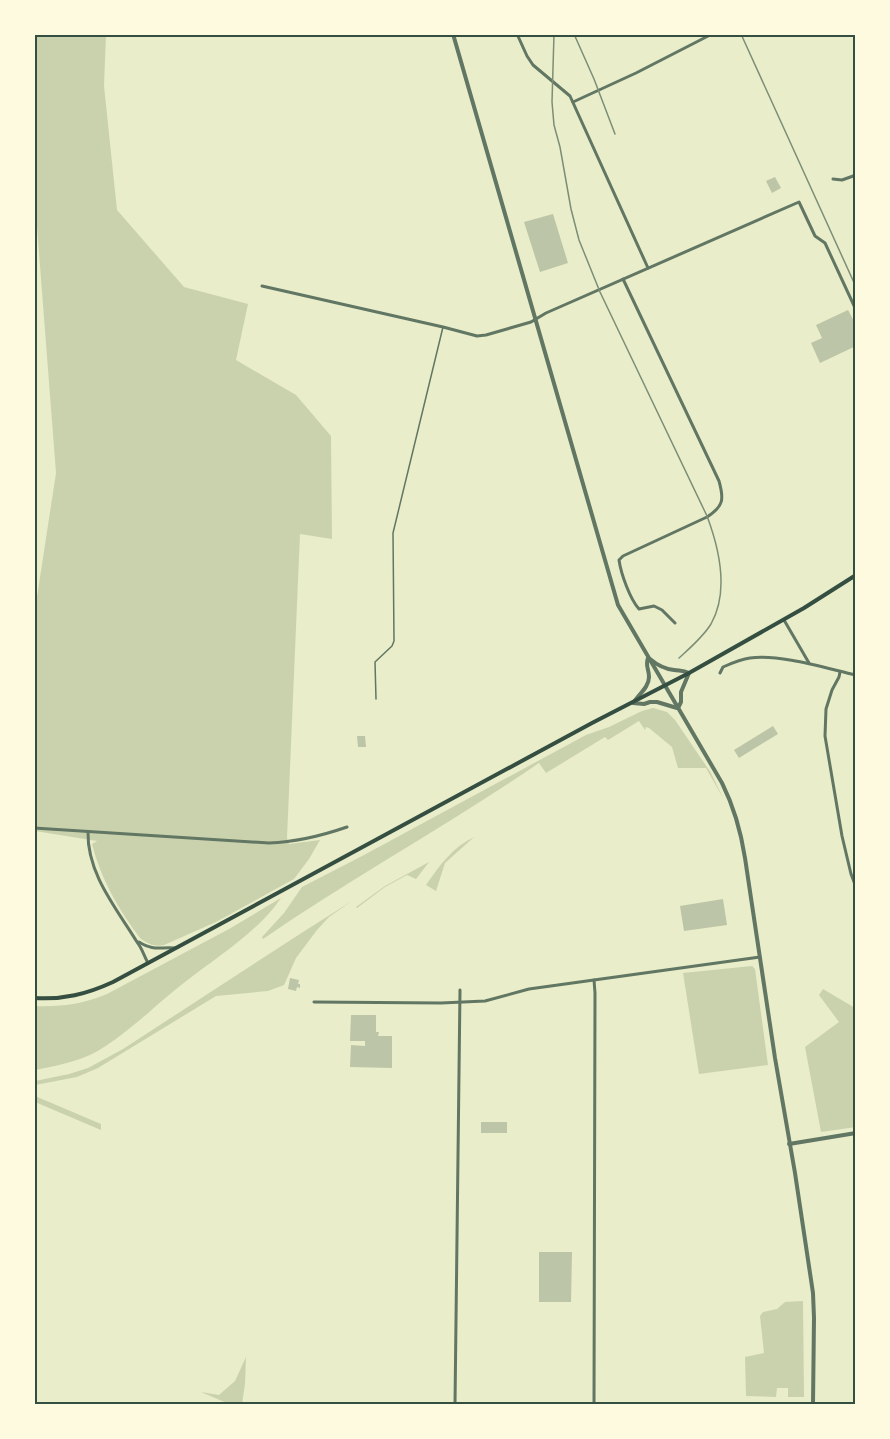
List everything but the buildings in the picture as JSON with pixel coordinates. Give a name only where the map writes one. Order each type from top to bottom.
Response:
[{"type":"main road","points":[[34,998],[60,998],[102,987],[689,673],[813,603],[855,574]]},
{"type":"street","points":[[453,34],[618,605],[718,776],[735,813],[743,845],[813,1293],[813,1404]]},
{"type":"street","points":[[517,34],[531,63],[570,96],[648,268]]},
{"type":"street","points":[[573,102],[712,34]]},
{"type":"street","points":[[833,179],[842,180],[855,175]]},
{"type":"street","points":[[262,286],[481,336],[536,320],[546,313],[799,202],[815,236],[825,243],[855,310]]},
{"type":"street","points":[[623,279],[719,481],[723,496],[715,512],[707,517],[623,556],[619,560],[634,603],[639,609],[654,606],[662,610],[675,623]]},
{"type":"street","points":[[784,620],[810,665]]},
{"type":"street","points":[[648,657],[661,667],[689,673],[681,692],[681,702],[678,708]]},
{"type":"street","points":[[633,703],[648,681],[649,673],[645,663],[648,657]]},
{"type":"street","points":[[720,673],[723,667],[757,657],[779,658],[855,675]]},
{"type":"street","points":[[840,672],[826,709],[825,736],[842,836],[855,887]]},
{"type":"street","points":[[633,703],[657,702],[678,708]]},
{"type":"street","points":[[34,828],[269,843],[294,842],[347,827]]},
{"type":"street","points":[[88,832],[90,853],[99,878],[148,963]]},
{"type":"street","points":[[137,941],[155,949],[174,948]]},
{"type":"street","points":[[314,1002],[460,1003],[485,1001],[529,989],[760,957]]},
{"type":"street","points":[[594,980],[594,1404]]},
{"type":"street","points":[[455,1404],[460,990]]},
{"type":"street","points":[[789,1144],[855,1133]]},
{"type":"lane","points":[[376,699],[375,662],[392,646],[394,641],[393,533],[443,327]]},
{"type":"green space","points":[[34,35],[106,35],[104,86],[117,210],[184,287],[248,304],[236,360],[296,395],[331,436],[332,539],[300,534],[287,838],[289,844],[320,840],[294,879],[216,922],[160,946],[140,938],[124,916],[105,881],[96,857],[92,844],[97,841],[35,831],[35,610],[56,473],[35,201]]},
{"type":"green space","points":[[653,708],[667,712],[675,720],[711,773],[723,798],[706,768],[678,768],[672,747],[649,728],[646,727],[645,730],[639,721],[608,740],[605,737],[546,773],[539,763],[263,939],[262,937],[284,913],[302,887],[586,735]]},
{"type":"green space","points":[[474,837],[445,863],[436,891],[426,885],[453,852]]},
{"type":"green space","points":[[429,862],[416,879],[407,875],[356,907],[385,886]]},
{"type":"green space","points":[[281,898],[261,922],[110,1043],[81,1058],[35,1070],[35,1006],[72,1004],[107,994],[229,929]]},
{"type":"green space","points":[[352,901],[329,917],[317,930],[296,958],[284,985],[268,991],[216,996],[98,1068],[77,1077],[35,1085],[35,1081],[88,1068],[123,1049]]},
{"type":"green space","points":[[752,966],[755,969],[768,1065],[699,1074],[683,973]]},
{"type":"green space","points":[[823,989],[855,1008],[856,1127],[821,1132],[805,1047],[839,1022],[819,995]]},
{"type":"green space","points":[[35,1096],[101,1124],[101,1130],[35,1102]]},
{"type":"green space","points":[[803,1301],[804,1397],[788,1397],[788,1388],[777,1388],[776,1397],[746,1396],[745,1357],[764,1353],[760,1316],[763,1312],[777,1309],[785,1302]]},
{"type":"green space","points":[[246,1357],[242,1404],[229,1404],[201,1392],[219,1395],[235,1381]]},
{"type":"railway","points":[[554,34],[552,102],[554,125],[579,240],[600,292],[707,516],[718,556],[721,584],[716,611],[711,624],[704,633],[679,658]]},
{"type":"railway","points":[[574,34],[615,134]]},
{"type":"railway","points":[[741,34],[856,287]]}]
